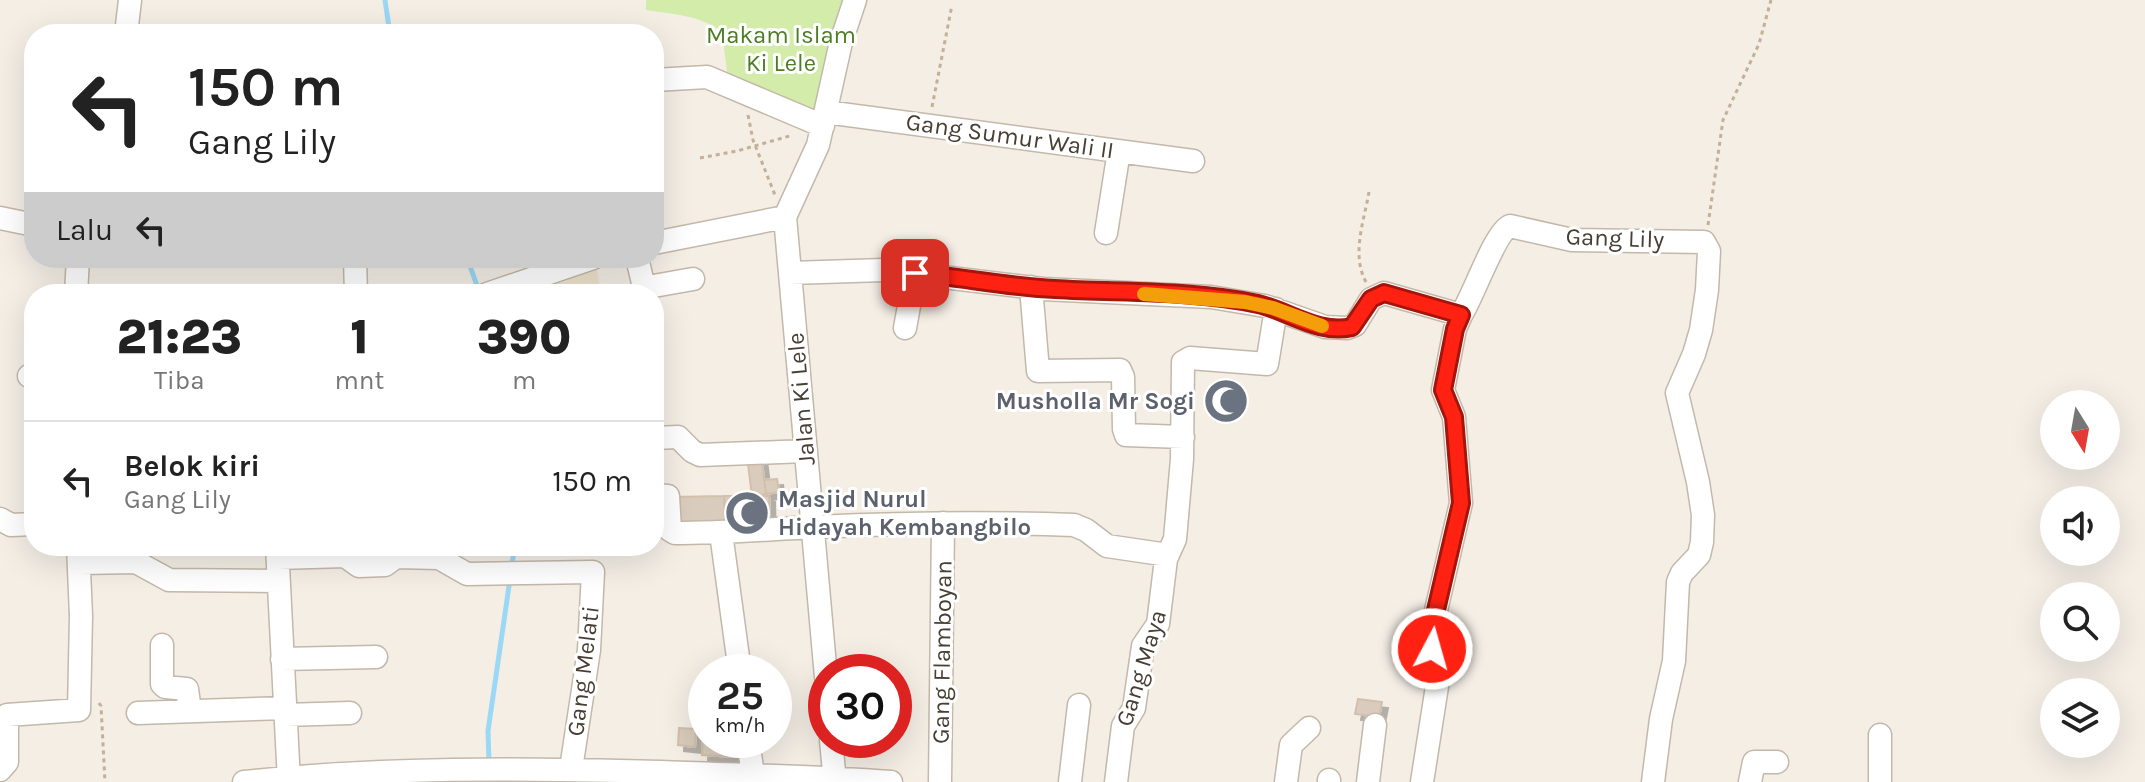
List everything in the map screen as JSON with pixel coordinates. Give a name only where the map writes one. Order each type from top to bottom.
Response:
[{"type":"street","points":[[127,24],[130,0]]},
{"type":"street","points":[[664,241],[785,217],[815,152],[841,42],[855,0]]},
{"type":"street","name":"Gang Sumur Wali II","points":[[664,79],[703,76],[825,119],[928,126],[1193,161]]},
{"type":"street","points":[[1106,233],[1119,151]]},
{"type":"street","name":"Jalan Ki Lele","points":[[785,217],[824,654]]},
{"type":"street","points":[[0,218],[24,223]]},
{"type":"street","name":"Gang Lily","points":[[1461,315],[1475,291],[1500,232],[1506,226],[1514,225],[1579,240],[1697,240],[1706,243]]},
{"type":"street","points":[[1653,782],[1666,692],[1675,655],[1678,582],[1699,555],[1702,542],[1703,515],[1698,482],[1677,393],[1694,354],[1704,315],[1709,255],[1706,243]]},
{"type":"street","points":[[515,284],[560,268]]},
{"type":"street","points":[[790,273],[876,270],[1031,287],[1211,297],[1276,309],[1315,324],[1347,328],[1358,322],[1374,296],[1384,293],[1461,315],[1455,329],[1443,390],[1454,417],[1461,503],[1431,632],[1438,680],[1422,782]]},
{"type":"street","points":[[905,328],[915,273]]},
{"type":"street","points":[[664,284],[693,279]]},
{"type":"street","points":[[1031,287],[1038,371],[1118,369],[1122,374],[1126,435],[1183,437]]},
{"type":"street","name":"Gang Maya","points":[[1116,782],[1122,731],[1134,708],[1142,649],[1158,624],[1168,555],[1175,539],[1185,359],[1267,364],[1276,309]]},
{"type":"street","points":[[664,438],[678,437],[697,454],[806,451]]},
{"type":"street","points":[[664,496],[668,496],[672,533],[943,523],[1074,525],[1107,546],[1168,555]]},
{"type":"street","points":[[0,519],[11,525],[24,524]]},
{"type":"street","name":"Gang Flamboyan","points":[[940,782],[943,523]]},
{"type":"street","points":[[721,533],[738,654]]},
{"type":"street","points":[[7,782],[0,770],[7,762],[7,715],[77,712],[80,702],[79,556]]},
{"type":"street","points":[[87,556],[136,562],[169,580],[278,562],[343,556],[356,565],[385,565],[400,556]]},
{"type":"street","name":"Gang Melati","points":[[433,556],[464,574],[593,572],[589,650],[571,769]]},
{"type":"street","points":[[278,562],[289,780]]},
{"type":"street","points":[[162,645],[162,684],[187,689],[190,711]]},
{"type":"street","points":[[282,659],[376,657]]},
{"type":"street","points":[[1070,782],[1079,705]]},
{"type":"street","points":[[138,713],[350,713]]},
{"type":"street","points":[[1368,782],[1375,725]]},
{"type":"street","points":[[1286,782],[1291,745],[1309,728]]},
{"type":"street","points":[[1880,735],[1880,782]]},
{"type":"street","points":[[751,758],[753,775]]},
{"type":"street","points":[[832,758],[834,780]]},
{"type":"street","points":[[1750,782],[1754,762],[1777,762]]},
{"type":"street","points":[[244,782],[490,768],[891,782]]},
{"type":"path","points":[[1706,243],[1723,120],[1759,44],[1771,0]]},
{"type":"path","points":[[928,126],[952,5]]},
{"type":"path","points":[[748,93],[749,125],[785,217]]},
{"type":"path","points":[[700,158],[756,146],[825,119]]},
{"type":"path","points":[[1369,192],[1359,254],[1363,277],[1374,296]]},
{"type":"path","points":[[80,702],[97,702],[101,706],[105,782]]},
{"type":"shaded area","points":[[581,268],[597,268],[599,284],[534,284]]},
{"type":"green space","name":"Makam Islam Ki Lele","points":[[646,0],[847,0],[819,116],[728,79],[722,32],[695,19],[646,10]]},
{"type":"building","points":[[761,455],[766,494],[752,496],[747,456]]},
{"type":"building","points":[[777,479],[779,492],[766,494],[764,480]]},
{"type":"building","name":"Masjid Nurul Hidayah Kembangbilo","points":[[724,496],[769,496],[770,530],[725,530]]},
{"type":"building","points":[[724,496],[725,530],[673,531],[673,497]]},
{"type":"building","points":[[1358,699],[1382,702],[1379,717],[1355,714]]},
{"type":"building","points":[[679,728],[688,729],[688,746],[678,745]]},
{"type":"waterway","points":[[385,0],[389,24]]},
{"type":"waterway","points":[[471,268],[476,284]]},
{"type":"waterway","points":[[511,569],[513,556]]},
{"type":"waterway","points":[[489,763],[488,731],[510,579]]},
{"type":"slow traffic","points":[[1144,294],[1245,302],[1273,308],[1322,326]]},
{"type":"place","name":"Musholla Mr Sogi","points":[[1226,401]]},
{"type":"place","name":"Masjid Nurul Hidayah Kembangbilo","points":[[747,513]]},
{"type":"route","points":[[915,273],[1043,289],[1228,299],[1273,308],[1315,324],[1342,329],[1358,322],[1371,299],[1384,293],[1461,315],[1455,329],[1443,390],[1454,417],[1461,503],[1432,627],[1432,649]]}]
